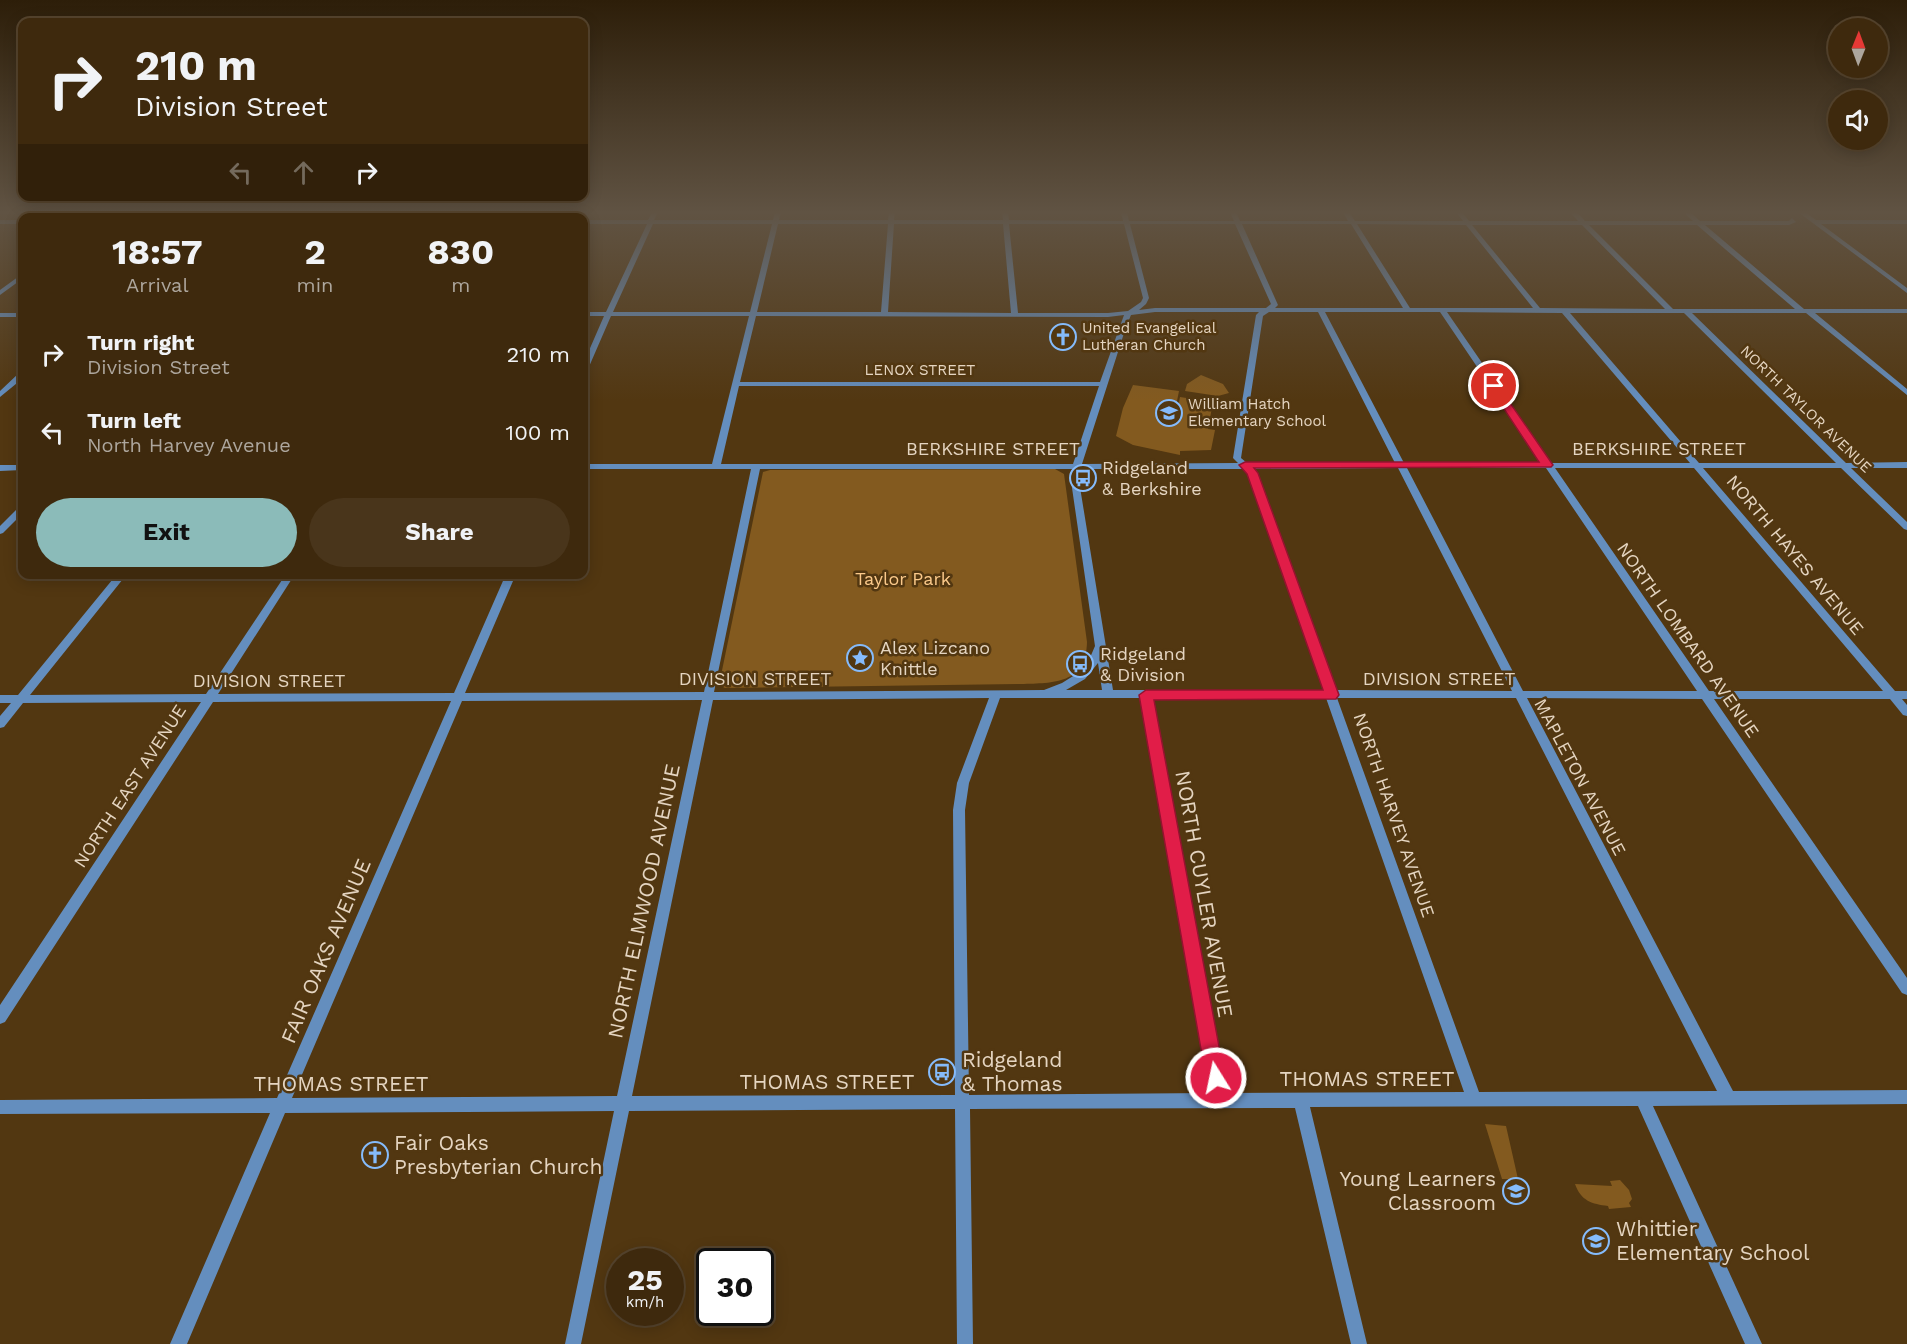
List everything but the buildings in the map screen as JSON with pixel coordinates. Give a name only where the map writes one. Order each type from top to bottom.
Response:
[{"type":"street","points":[[588,360],[626,275]]},
{"type":"street","points":[[716,466],[764,275]]},
{"type":"street","points":[[884,314],[887,275]]},
{"type":"street","points":[[1011,275],[1015,314]]},
{"type":"street","points":[[1108,694],[1075,481],[1077,465],[1102,384],[1128,314],[1144,303],[1147,294],[1141,275]]},
{"type":"street","points":[[1261,275],[1275,305],[1269,310]]},
{"type":"street","points":[[1385,275],[1408,310]]},
{"type":"street","points":[[1509,275],[1538,310]]},
{"type":"street","points":[[1636,275],[1671,310]]},
{"type":"street","points":[[1761,275],[1907,393]]},
{"type":"street","points":[[1885,275],[1907,291]]},
{"type":"street","points":[[0,293],[18,279]]},
{"type":"street","points":[[588,315],[1128,314],[1155,310],[1907,311]]},
{"type":"street","name":"NORTH HARVEY AVENUE","points":[[1269,310],[1260,315],[1238,458],[1252,473],[1474,1099]]},
{"type":"street","name":"MAPLETON AVENUE","points":[[1320,310],[1729,1098]]},
{"type":"street","name":"NORTH LOMBARD AVENUE","points":[[1442,310],[1907,989]]},
{"type":"street","name":"NORTH HAYES AVENUE","points":[[1564,310],[1907,712]]},
{"type":"street","name":"NORTH TAYLOR AVENUE","points":[[1686,310],[1907,526]]},
{"type":"street","points":[[0,315],[18,315]]},
{"type":"street","points":[[0,395],[18,379]]},
{"type":"street","name":"LENOX STREET","points":[[738,384],[1102,384]]},
{"type":"street","name":"BERKSHIRE STREET","points":[[588,467],[1907,465]]},
{"type":"street","name":"NORTH ELMWOOD AVENUE","points":[[573,1344],[756,466]]},
{"type":"street","points":[[0,468],[18,468]]},
{"type":"street","points":[[0,531],[18,513]]},
{"type":"street","points":[[0,724],[119,579]]},
{"type":"street","name":"NORTH EAST AVENUE","points":[[0,1017],[288,579]]},
{"type":"street","name":"FAIR OAKS AVENUE","points":[[178,1344],[509,579]]},
{"type":"street","points":[[1033,695],[1056,690],[1081,677],[1098,656],[1101,645]]},
{"type":"street","name":"DIVISION STREET","points":[[0,699],[1108,694],[1907,695]]},
{"type":"street","points":[[965,1344],[960,803],[966,772],[996,695]]},
{"type":"street","name":"NORTH CUYLER AVENUE","points":[[1146,695],[1220,1101]]},
{"type":"street","name":"THOMAS STREET","points":[[0,1107],[1907,1097]]},
{"type":"street","points":[[1642,1099],[1754,1344]]},
{"type":"street","points":[[1301,1100],[1359,1344]]},
{"type":"green space","points":[[1201,375],[1223,384],[1229,393],[1218,396],[1185,391],[1187,384]]},
{"type":"green space","points":[[1133,385],[1179,391],[1174,416],[1176,416],[1180,397],[1213,402],[1208,429],[1215,430],[1211,450],[1180,451],[1180,455],[1133,445],[1116,436],[1123,408]]},
{"type":"green space","name":"Taylor Park","points":[[1055,469],[1064,474],[1087,642],[1081,666],[1074,673],[1056,681],[1033,684],[725,688],[719,685],[763,472],[770,470]]},
{"type":"green space","points":[[1485,1124],[1506,1126],[1518,1179],[1502,1179]]},
{"type":"green space","points":[[1620,1180],[1629,1190],[1632,1199],[1629,1203],[1631,1207],[1609,1209],[1608,1206],[1592,1203],[1580,1194],[1575,1184],[1612,1186],[1610,1181]]},
{"type":"place","name":"United Evangelical Lutheran Church","points":[[1063,337]]},
{"type":"place","name":"William Hatch Elementary School","points":[[1169,413]]},
{"type":"place","name":"Ridgeland & Berkshire","points":[[1083,478]]},
{"type":"place","name":"Alex Lizcano Knittle","points":[[860,658]]},
{"type":"place","name":"Ridgeland & Division","points":[[1080,664]]},
{"type":"place","name":"Ridgeland & Thomas","points":[[942,1072]]},
{"type":"place","name":"Fair Oaks Presbyterian Church","points":[[375,1155]]},
{"type":"place","name":"Young Learners Classroom","points":[[1516,1191]]},
{"type":"place","name":"Whittier Elementary School","points":[[1596,1241]]},
{"type":"route","points":[[1216,1078],[1146,695],[1332,695],[1252,473],[1245,465],[1547,465],[1494,386]]}]
